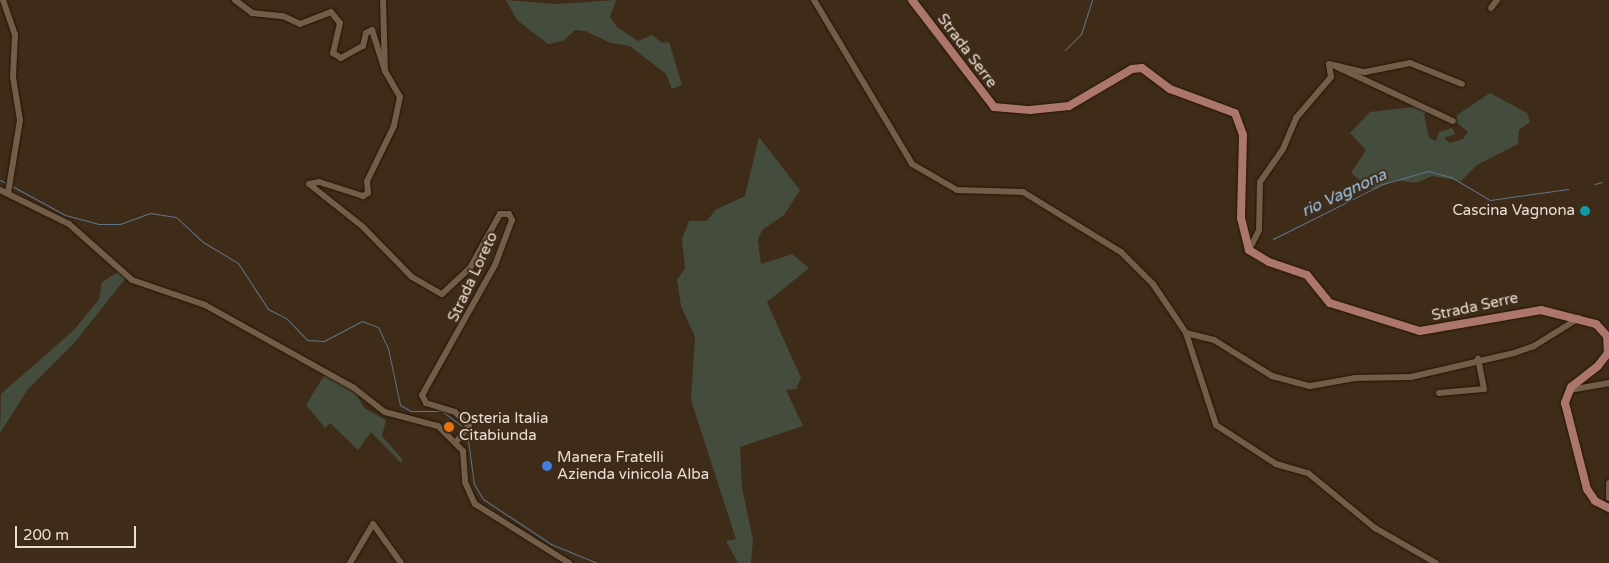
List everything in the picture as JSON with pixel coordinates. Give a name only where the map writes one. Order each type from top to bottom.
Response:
[{"type":"main road","name":"Strada Serre","points":[[912,0],[994,107],[1030,110],[1069,106],[1132,69],[1142,68],[1170,89],[1235,113],[1243,135],[1241,218],[1249,250],[1269,262],[1307,275],[1330,304],[1420,332],[1515,311],[1553,310],[1580,318],[1602,329],[1608,352],[1568,390]]},
{"type":"main road","points":[[1568,390],[1565,413],[1586,485],[1595,501],[1609,508]]},
{"type":"street","points":[[3,0],[15,34],[13,77],[20,120],[8,192]]},
{"type":"street","points":[[235,0],[252,13],[283,16],[300,24],[331,12],[340,23],[334,47],[337,57],[350,55],[372,30],[385,71]]},
{"type":"street","name":"Strada Loreto","points":[[383,0],[385,71],[400,97],[398,112],[367,181],[368,193],[362,196],[319,182],[309,184],[362,226],[412,277],[442,294],[470,268],[500,214],[509,214],[512,220],[496,265],[422,396],[426,403],[454,412],[468,430],[460,439]]},
{"type":"street","points":[[814,0],[912,164],[957,190],[1023,192],[1111,244],[1153,284],[1186,333],[1212,417],[1222,431],[1276,464],[1308,473],[1375,528],[1436,563]]},
{"type":"street","points":[[1491,8],[1497,0]]},
{"type":"street","points":[[1329,64],[1365,72],[1410,63],[1462,84]]},
{"type":"street","points":[[1249,250],[1259,230],[1260,182],[1283,149],[1296,118],[1331,77],[1329,64]]},
{"type":"street","points":[[1329,64],[1453,121]]},
{"type":"street","points":[[0,190],[8,192],[70,224],[132,280],[205,305],[354,388],[385,412],[431,422],[460,439],[464,456],[467,490],[475,504],[569,563]]},
{"type":"street","points":[[1186,333],[1214,340],[1264,372],[1300,385],[1412,377],[1534,346],[1580,318]]},
{"type":"street","points":[[1439,393],[1484,389],[1478,359]]},
{"type":"street","points":[[1568,390],[1609,383]]},
{"type":"street","points":[[1609,483],[1609,498]]},
{"type":"street","points":[[350,563],[373,524],[401,563]]},
{"type":"green space","points":[[506,0],[556,4],[616,0],[610,17],[617,27],[638,41],[652,35],[662,43],[669,42],[682,85],[672,89],[666,74],[630,46],[611,43],[585,31],[575,30],[563,41],[548,44],[517,20]]},
{"type":"green space","points":[[1490,93],[1527,113],[1530,122],[1519,130],[1518,144],[1477,165],[1461,181],[1432,176],[1416,183],[1395,180],[1373,190],[1351,173],[1366,150],[1350,133],[1370,112],[1423,106],[1431,113],[1424,114],[1429,138],[1436,141],[1439,132],[1452,128],[1455,134],[1444,138],[1450,143],[1463,139],[1468,132],[1456,122],[1457,115]]},
{"type":"green space","points":[[759,137],[800,190],[784,215],[762,230],[758,240],[761,264],[792,254],[809,268],[767,302],[801,378],[796,389],[786,390],[803,426],[740,447],[742,488],[753,540],[751,563],[738,563],[726,541],[736,539],[691,400],[695,337],[681,306],[677,280],[685,268],[682,239],[689,221],[707,221],[715,210],[745,196]]},
{"type":"green space","points":[[118,272],[125,279],[75,342],[28,389],[0,433],[1,394],[74,330],[99,299],[102,282]]},
{"type":"green space","points":[[325,374],[356,393],[364,408],[386,420],[382,436],[403,460],[401,463],[371,432],[358,450],[330,423],[325,428],[306,405]]},
{"type":"waterway","points":[[1065,50],[1081,34],[1092,0]]},
{"type":"waterway","name":"rio Vagnona","points":[[1273,239],[1383,184],[1428,171],[1451,177],[1490,200],[1568,189]]},
{"type":"waterway","points":[[0,180],[6,183]]},
{"type":"waterway","points":[[1595,184],[1602,182]]},
{"type":"waterway","points":[[12,186],[65,215],[99,224],[120,224],[150,213],[176,217],[203,242],[238,263],[268,309],[286,318],[307,340],[324,341],[362,321],[378,327],[388,348],[400,405],[411,411],[442,411],[463,427]]},
{"type":"waterway","points":[[467,433],[474,484],[483,499],[551,544],[597,563]]},
{"type":"place","name":"Cascina Vagnona","points":[[1585,211]]},
{"type":"place","name":"Osteria Italia Citabiunda","points":[[449,427]]},
{"type":"place","name":"Manera Fratelli Azienda vinicola Alba","points":[[547,466]]}]
